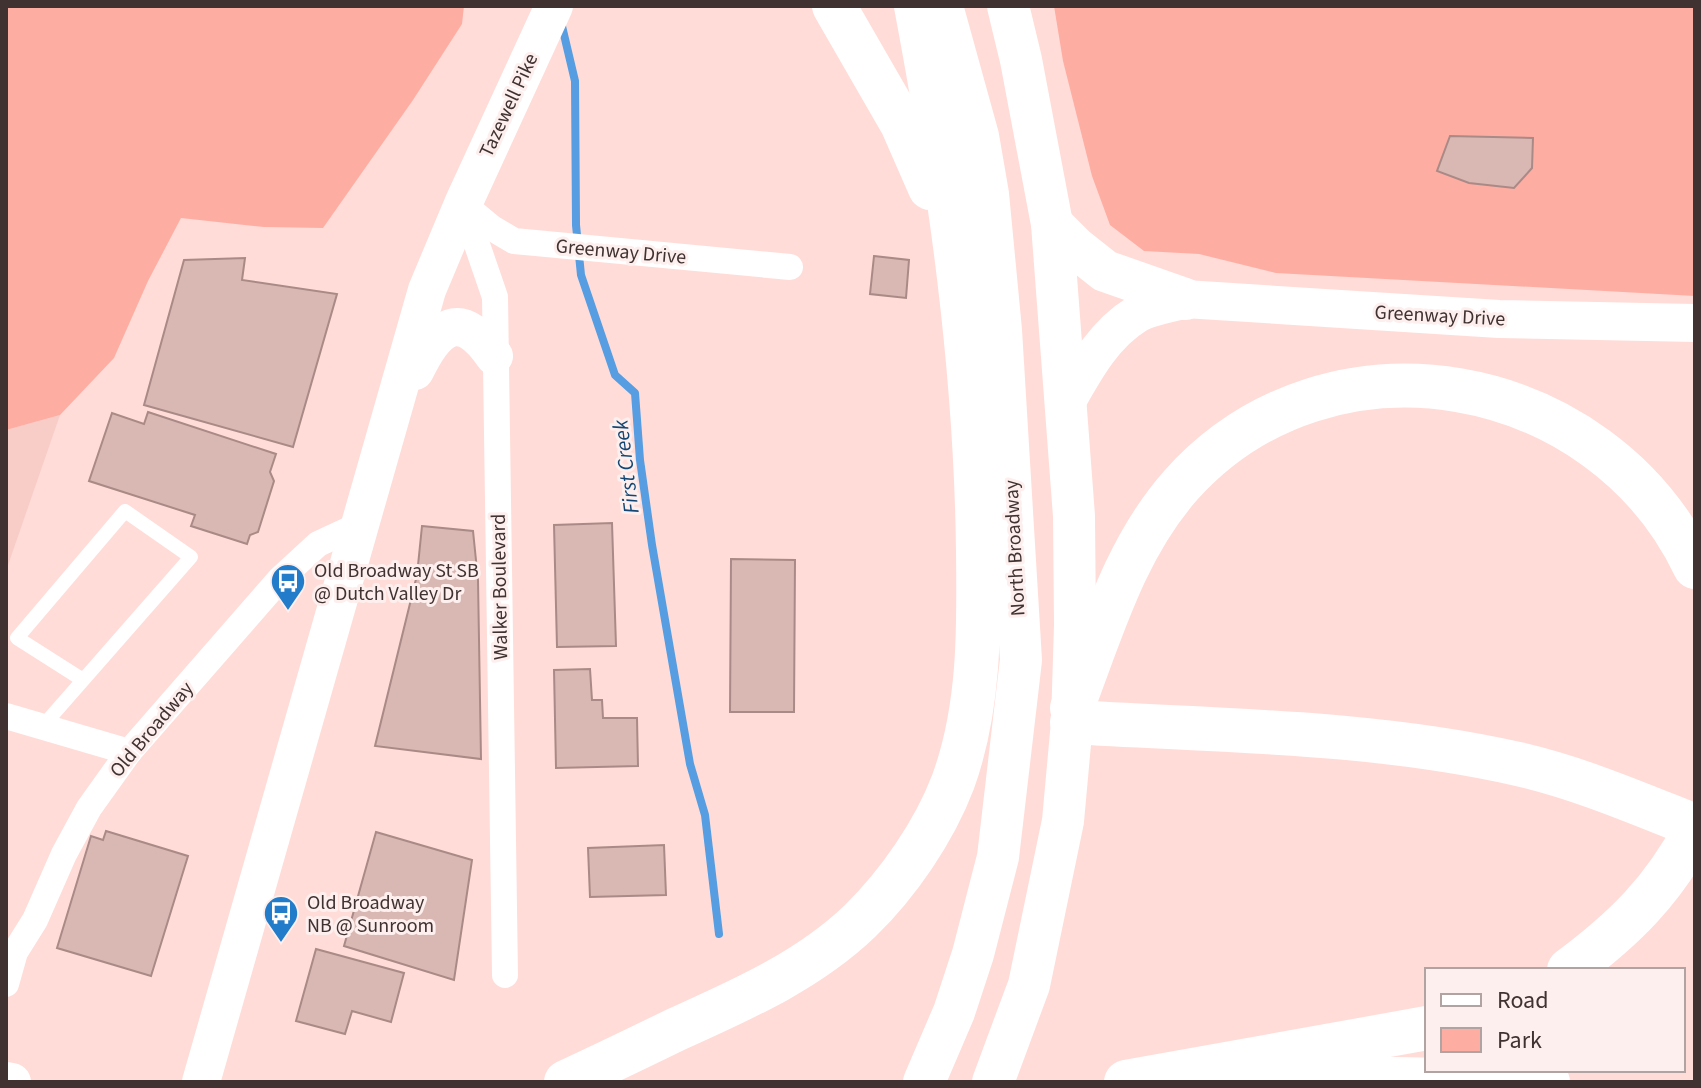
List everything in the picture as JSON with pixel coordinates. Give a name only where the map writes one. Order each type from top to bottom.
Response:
[{"type":"highway","points":[[834,6],[902,124],[954,252]]},
{"type":"highway","points":[[566,1082],[746,998],[825,950],[859,921],[887,891],[913,855],[953,782],[972,708],[978,664],[977,489],[970,368],[930,81],[916,6]]},
{"type":"highway","points":[[1572,968],[1627,924],[1656,893],[1680,859],[1695,828],[1602,789],[1520,765],[1449,751],[1353,739],[1072,715],[1120,583],[1136,547],[1157,514],[1182,484],[1221,449],[1277,415],[1313,400],[1390,386],[1430,386],[1469,390],[1543,415],[1610,456],[1639,483],[1664,513],[1695,567]]},
{"type":"highway","points":[[1126,1082],[1425,1028]]},
{"type":"highway","points":[[1225,1082],[1346,1078],[1548,1082]]},
{"type":"main road","name":"North Broadway","points":[[924,1082],[954,1012],[973,954],[998,857],[1021,660],[1001,330],[988,194],[978,136],[942,6]]},
{"type":"main road","points":[[993,1082],[1029,985],[1063,821],[1072,715],[1075,625],[1074,516],[1052,224],[1008,6]]},
{"type":"main road","name":"Tazewell Pike","points":[[463,204],[548,20]]},
{"type":"main road","points":[[201,1082],[427,290],[463,204]]},
{"type":"main road","points":[[1052,224],[1105,271],[1185,299]]},
{"type":"main road","points":[[1067,401],[1088,362],[1115,333],[1139,313],[1185,299]]},
{"type":"main road","name":"Greenway Drive","points":[[1185,299],[1499,319],[1695,323]]},
{"type":"main road","points":[[390,424],[425,351],[440,330],[451,327],[473,332],[482,338],[494,356]]},
{"type":"main road","points":[[1013,742],[1038,727],[1072,715]]},
{"type":"main road","points":[[6,1081],[12,1082]]},
{"type":"street","name":"Greenway Drive","points":[[463,204],[514,241],[790,267]]},
{"type":"street","name":"Walker Boulevard","points":[[463,204],[495,297],[505,975]]},
{"type":"street","name":"Old Broadway","points":[[6,984],[10,951],[35,920],[64,854],[89,808],[129,752],[280,579],[318,544],[361,524]]},
{"type":"street","points":[[6,716],[129,752]]},
{"type":"lane","points":[[42,727],[191,557],[125,511],[17,638],[83,680]]},
{"type":"shaded area","points":[[60,415],[6,571],[6,430]]},
{"type":"green space","points":[[6,6],[464,6],[462,24],[323,228],[264,227],[181,218],[148,281],[114,358],[60,415],[6,430]]},
{"type":"green space","points":[[1054,6],[1695,6],[1695,296],[1276,273],[1199,254],[1144,251],[1110,225],[1092,176],[1063,61]]},
{"type":"building","points":[[1450,136],[1533,138],[1532,168],[1514,188],[1469,183],[1437,171]]},
{"type":"building","points":[[874,256],[909,260],[906,298],[870,294]]},
{"type":"building","points":[[245,258],[242,280],[337,294],[293,447],[144,405],[184,260]]},
{"type":"building","points":[[148,412],[276,454],[270,472],[274,481],[258,532],[250,535],[247,544],[191,526],[195,515],[89,481],[112,413],[144,424]]},
{"type":"building","points":[[612,523],[616,646],[557,647],[554,525]]},
{"type":"building","points":[[422,526],[473,531],[478,580],[481,759],[375,746],[417,575]]},
{"type":"building","points":[[731,559],[795,560],[794,712],[730,712]]},
{"type":"building","points":[[590,669],[592,700],[602,700],[603,718],[637,718],[638,766],[556,768],[554,670]]},
{"type":"building","points":[[106,831],[188,856],[151,976],[57,948],[91,836],[103,840]]},
{"type":"building","points":[[376,832],[472,860],[454,980],[344,946]]},
{"type":"building","points":[[664,845],[666,895],[590,897],[588,848]]},
{"type":"building","points":[[316,949],[404,973],[391,1022],[352,1011],[345,1034],[296,1021]]},
{"type":"waterway","name":"First Creek","points":[[561,22],[575,81],[576,225],[581,275],[615,375],[635,393],[640,460],[652,545],[690,764],[705,815],[719,934]]},
{"type":"place","name":"Old Broadway St SB @ Dutch Valley Dr","points":[[288,612]]},
{"type":"place","name":"Old Broadway NB @ Sunroom","points":[[281,944]]}]
